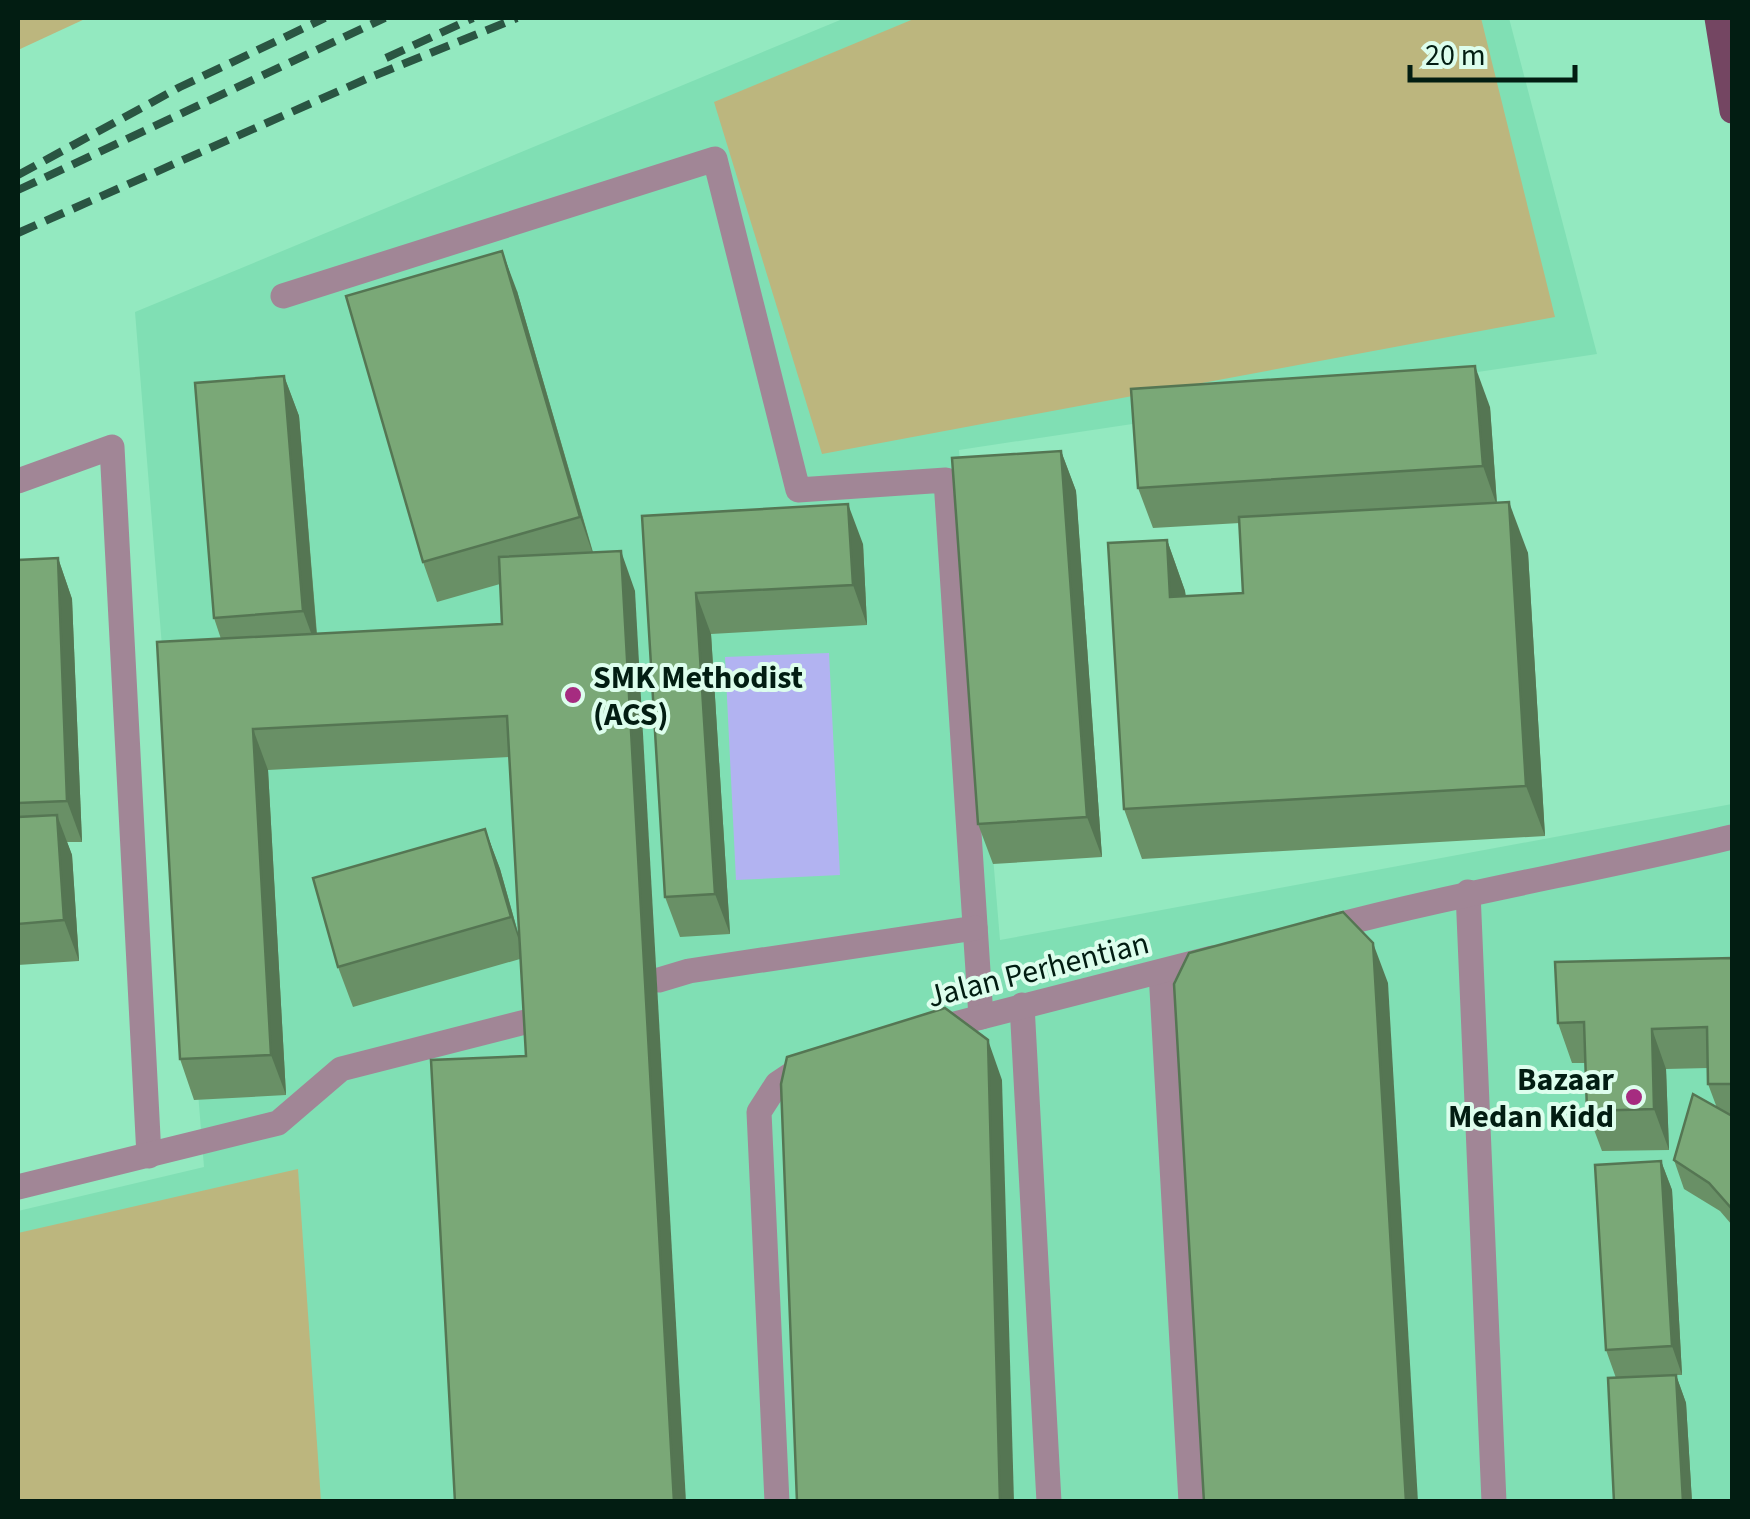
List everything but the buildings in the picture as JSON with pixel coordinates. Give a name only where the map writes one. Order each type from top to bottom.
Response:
[{"type":"main road","points":[[1717,18],[1732,111]]},
{"type":"street","points":[[284,296],[715,159],[798,490],[946,480],[980,1017]]},
{"type":"street","points":[[18,480],[112,446],[149,1156]]},
{"type":"street","points":[[1291,938],[1468,892],[1629,862],[1732,836]]},
{"type":"street","points":[[1468,892],[1494,1502]]},
{"type":"street","points":[[659,980],[688,970],[975,928]]},
{"type":"street","name":"Jalan Perhentian","points":[[906,1036],[1235,952]]},
{"type":"street","points":[[1161,972],[1191,1502]]},
{"type":"street","points":[[1022,1005],[1049,1502]]},
{"type":"street","points":[[18,1187],[278,1123],[341,1068],[537,1019]]},
{"type":"street","points":[[777,1502],[759,1112],[777,1084],[802,1065],[832,1054]]},
{"type":"shaded area","points":[[18,18],[87,18],[18,50]]},
{"type":"shaded area","name":"SMK Methodist (ACS)","points":[[845,18],[1509,18],[1597,354],[959,450],[1000,940],[1732,804],[1732,1501],[18,1501],[18,1211],[204,1167],[135,312]]},
{"type":"shaded area","points":[[916,18],[1481,18],[1555,317],[822,454],[714,102]]},
{"type":"shaded area","points":[[298,1169],[321,1501],[18,1501],[18,1233]]},
{"type":"water","points":[[829,653],[840,875],[736,880],[725,657]]},
{"type":"railway","points":[[18,175],[180,87],[325,18]]},
{"type":"railway","points":[[18,190],[385,18]]},
{"type":"railway","points":[[386,58],[473,18]]},
{"type":"railway","points":[[18,233],[366,79],[517,18]]},
{"type":"place","name":"SMK Methodist (ACS)","points":[[573,695]]},
{"type":"place","name":"Bazaar Medan Kidd","points":[[1634,1097]]}]
